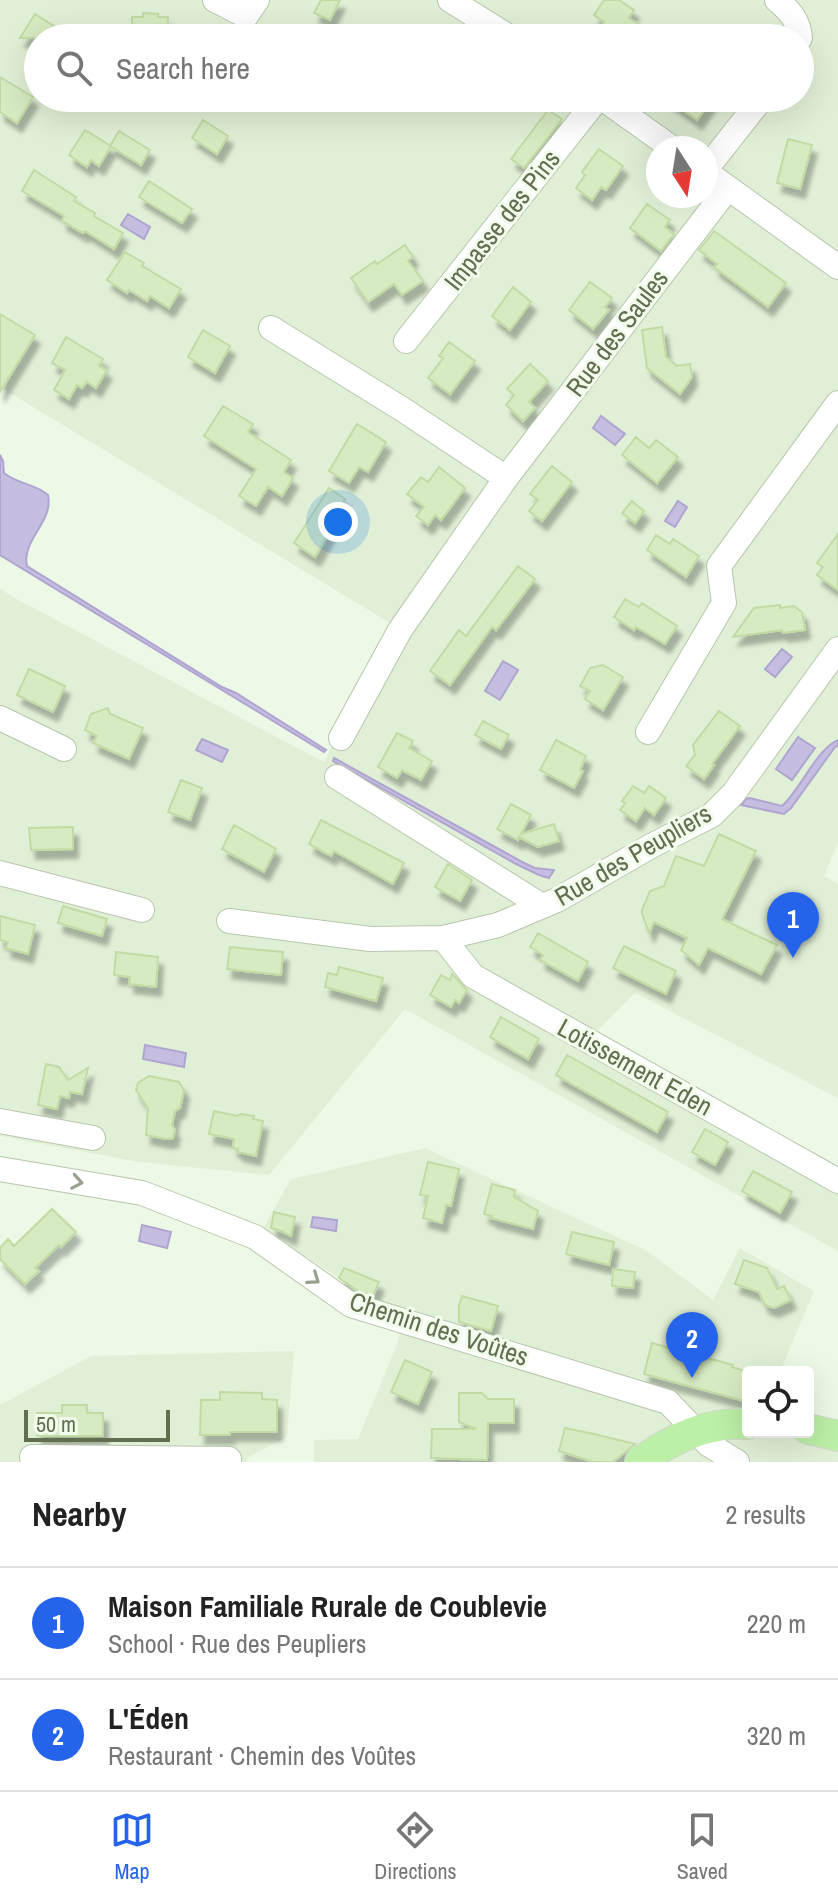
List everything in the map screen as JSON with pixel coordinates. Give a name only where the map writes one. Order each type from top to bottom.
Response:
[{"type":"main road","points":[[640,1462],[696,1431],[742,1424]]},
{"type":"main road","points":[[814,1430],[838,1436]]},
{"type":"street","points":[[215,0],[246,16],[257,0]]},
{"type":"street","points":[[450,0],[489,24]]},
{"type":"street","points":[[777,0],[790,11],[798,24]]},
{"type":"street","name":"Impasse des Pins","points":[[406,341],[589,112]]},
{"type":"street","points":[[620,112],[655,136]]},
{"type":"street","points":[[718,155],[751,112]]},
{"type":"street","points":[[718,180],[838,267]]},
{"type":"street","name":"Rue des Saules","points":[[341,738],[400,630],[506,478],[728,188]]},
{"type":"street","points":[[271,328],[506,478]]},
{"type":"street","points":[[648,732],[724,603],[719,566],[838,403]]},
{"type":"street","name":"Rue des Peupliers","points":[[229,921],[370,939],[443,938],[498,925],[557,900],[712,815],[733,794],[838,649]]},
{"type":"street","points":[[0,718],[64,749]]},
{"type":"street","name":"Rue des Peupliers","points":[[337,777],[542,906]]},
{"type":"street","points":[[0,873],[142,910]]},
{"type":"street","name":"Lotissement Eden","points":[[443,938],[473,976],[838,1181]]},
{"type":"street","points":[[0,1121],[93,1138]]},
{"type":"street","name":"Chemin des Voûtes","points":[[0,1169],[142,1193],[255,1237],[351,1305],[668,1402],[708,1444],[737,1462]]},
{"type":"street","points":[[33,1462],[32,1457],[229,1459],[229,1462]]},
{"type":"shaded area","points":[[0,0],[838,0],[838,842],[824,876],[838,884],[838,1098],[635,993],[597,1031],[838,1168],[838,1251],[405,1009],[269,1175],[139,1162],[0,1136],[0,588],[324,762],[390,623],[0,387]]},
{"type":"shaded area","points":[[128,214],[150,227],[144,239],[121,225]]},
{"type":"shaded area","points":[[601,416],[625,434],[615,445],[593,428]]},
{"type":"shaded area","points":[[0,455],[4,473],[48,495],[49,505],[29,548],[27,566],[326,750],[324,752],[0,555]]},
{"type":"shaded area","points":[[678,501],[687,507],[675,527],[665,521]]},
{"type":"shaded area","points":[[782,649],[792,657],[775,677],[765,669]]},
{"type":"shaded area","points":[[503,661],[518,670],[500,700],[485,691]]},
{"type":"shaded area","points":[[798,737],[815,748],[792,780],[776,769]]},
{"type":"shaded area","points":[[202,739],[228,750],[222,762],[196,750]]},
{"type":"shaded area","points":[[838,740],[838,746],[784,814],[741,805],[750,798],[782,806],[815,761]]},
{"type":"shaded area","points":[[334,758],[524,863],[554,870],[549,878],[516,864],[333,761]]},
{"type":"shaded area","points":[[145,1045],[186,1053],[184,1067],[143,1059]]},
{"type":"shaded area","points":[[425,1148],[647,1251],[713,1300],[740,1248],[814,1291],[783,1366],[742,1366],[742,1438],[814,1438],[814,1430],[838,1422],[838,1462],[314,1462],[314,1440],[358,1439],[398,1342],[401,1319],[263,1228],[291,1179]]},
{"type":"shaded area","points":[[313,1217],[337,1220],[336,1231],[311,1227]]},
{"type":"shaded area","points":[[142,1225],[171,1232],[167,1248],[139,1241]]},
{"type":"shaded area","points":[[294,1351],[287,1437],[247,1458],[246,1462],[0,1462],[0,1405],[91,1356]]},
{"type":"building","points":[[321,0],[340,0],[330,20],[314,13]]},
{"type":"building","points":[[604,0],[619,0],[634,10],[629,18],[637,23],[602,24],[604,22],[594,15]]},
{"type":"building","points":[[143,13],[158,14],[158,17],[168,17],[168,24],[132,24],[132,17],[143,17]]},
{"type":"building","points":[[35,14],[51,24],[29,24]]},
{"type":"building","points":[[0,77],[24,92],[24,112],[17,123],[0,112]]},
{"type":"building","points":[[546,112],[562,119],[524,168],[511,159]]},
{"type":"building","points":[[686,112],[703,112],[697,120]]},
{"type":"building","points":[[203,120],[228,136],[217,154],[192,138]]},
{"type":"building","points":[[85,130],[111,146],[99,166],[91,160],[87,167],[69,155]]},
{"type":"building","points":[[119,131],[150,150],[141,165],[110,146]]},
{"type":"building","points":[[788,139],[812,145],[800,189],[777,183]]},
{"type":"building","points":[[599,149],[623,166],[606,190],[601,187],[592,200],[576,188],[585,175],[582,172]]},
{"type":"building","points":[[34,170],[76,197],[74,201],[95,213],[94,216],[123,233],[114,249],[62,221],[64,216],[22,191]]},
{"type":"building","points":[[149,181],[192,209],[182,223],[139,197]]},
{"type":"building","points":[[646,205],[670,220],[665,227],[674,234],[661,251],[630,228]]},
{"type":"building","points":[[714,231],[786,283],[768,307],[714,267],[717,264],[699,250]]},
{"type":"building","points":[[405,245],[413,257],[408,261],[423,281],[402,295],[394,284],[368,302],[351,278]]},
{"type":"building","points":[[125,252],[181,289],[169,308],[150,296],[147,301],[129,290],[127,293],[107,280]]},
{"type":"building","points":[[590,282],[612,298],[605,307],[609,310],[593,329],[569,310]]},
{"type":"building","points":[[513,287],[531,302],[510,330],[492,316]]},
{"type":"building","points":[[0,314],[35,335],[0,392]]},
{"type":"building","points":[[662,327],[666,357],[677,366],[690,364],[692,377],[680,394],[647,368],[642,330]]},
{"type":"building","points":[[203,330],[230,346],[215,373],[188,357]]},
{"type":"building","points":[[66,337],[103,359],[99,366],[107,370],[96,388],[87,382],[82,388],[77,385],[69,399],[54,390],[65,370],[52,363]]},
{"type":"building","points":[[449,342],[475,361],[450,394],[428,378],[443,358],[439,356]]},
{"type":"building","points":[[530,364],[548,381],[529,402],[535,408],[523,421],[506,405],[514,395],[507,389]]},
{"type":"building","points":[[223,406],[253,424],[248,432],[291,460],[284,472],[293,478],[282,496],[268,487],[256,506],[239,496],[256,469],[204,436]]},
{"type":"building","points":[[357,424],[386,442],[368,472],[359,467],[349,483],[329,471]]},
{"type":"building","points":[[636,437],[649,448],[656,440],[678,457],[657,483],[622,455]]},
{"type":"building","points":[[552,466],[572,482],[542,521],[529,511],[538,500],[530,494]]},
{"type":"building","points":[[439,467],[465,488],[441,520],[435,515],[428,525],[416,516],[424,507],[407,494],[421,477],[428,482]]},
{"type":"building","points":[[329,488],[345,499],[336,522],[315,557],[294,543]]},
{"type":"building","points":[[632,501],[644,511],[635,523],[622,513]]},
{"type":"building","points":[[838,534],[838,590],[817,575],[823,567],[817,563]]},
{"type":"building","points":[[656,535],[670,544],[673,539],[699,556],[686,577],[647,550]]},
{"type":"building","points":[[518,566],[535,579],[496,630],[492,627],[450,685],[430,671],[459,630],[466,636]]},
{"type":"building","points":[[625,599],[639,607],[642,603],[677,626],[665,644],[614,617]]},
{"type":"building","points":[[780,605],[780,608],[794,606],[802,612],[805,630],[733,637],[754,608]]},
{"type":"building","points":[[603,665],[623,677],[603,710],[585,699],[590,691],[580,686],[590,668]]},
{"type":"building","points":[[29,669],[65,686],[53,712],[17,695]]},
{"type":"building","points":[[108,708],[110,714],[143,728],[129,759],[93,743],[97,736],[85,730],[91,714]]},
{"type":"building","points":[[719,711],[740,726],[704,779],[686,766],[695,755],[693,745]]},
{"type":"building","points":[[483,721],[509,735],[501,749],[475,735]]},
{"type":"building","points":[[397,733],[413,741],[409,748],[432,761],[421,780],[402,770],[397,778],[378,767]]},
{"type":"building","points":[[556,740],[586,756],[580,770],[583,771],[574,788],[540,770]]},
{"type":"building","points":[[181,780],[202,788],[190,820],[168,812]]},
{"type":"building","points":[[633,786],[644,793],[649,786],[666,798],[654,815],[645,808],[636,821],[620,810],[625,803],[622,801]]},
{"type":"building","points":[[511,804],[531,815],[521,834],[554,824],[559,841],[538,847],[497,829]]},
{"type":"building","points":[[321,820],[404,863],[393,884],[334,851],[331,856],[309,844]]},
{"type":"building","points":[[234,825],[276,849],[264,872],[222,849]]},
{"type":"building","points":[[73,827],[73,849],[31,850],[29,828]]},
{"type":"building","points":[[719,834],[756,851],[722,919],[777,945],[761,974],[708,948],[699,965],[681,950],[687,938],[654,922],[649,933],[642,913],[650,891],[664,886],[676,856],[704,866]]},
{"type":"building","points":[[448,864],[472,880],[460,901],[435,887]]},
{"type":"building","points":[[63,906],[107,919],[102,936],[58,923]]},
{"type":"building","points":[[0,916],[35,925],[28,954],[6,948],[8,942],[0,940]]},
{"type":"building","points":[[538,933],[588,962],[578,981],[540,960],[543,955],[530,947]]},
{"type":"building","points":[[624,946],[676,971],[666,994],[613,968]]},
{"type":"building","points":[[230,947],[283,952],[281,975],[227,969]]},
{"type":"building","points":[[116,952],[158,957],[156,987],[129,984],[130,977],[114,975]]},
{"type":"building","points":[[339,967],[383,978],[376,1001],[325,987],[328,973],[337,975]]},
{"type":"building","points":[[452,974],[467,990],[459,1003],[455,1000],[451,1007],[430,995],[441,975],[450,980]]},
{"type":"building","points":[[501,1017],[539,1039],[528,1059],[490,1037]]},
{"type":"building","points":[[567,1055],[668,1112],[657,1132],[556,1075]]},
{"type":"building","points":[[46,1064],[59,1067],[68,1080],[88,1068],[82,1094],[70,1092],[69,1098],[60,1096],[57,1109],[38,1105]]},
{"type":"building","points":[[149,1076],[179,1082],[184,1090],[180,1108],[175,1111],[173,1138],[146,1135],[148,1108],[136,1090],[138,1083]]},
{"type":"building","points":[[214,1111],[254,1116],[253,1119],[263,1121],[256,1156],[238,1152],[233,1148],[234,1139],[209,1134]]},
{"type":"building","points":[[705,1129],[728,1142],[715,1165],[692,1152]]},
{"type":"building","points":[[428,1162],[459,1169],[451,1206],[446,1205],[442,1223],[423,1218],[428,1196],[420,1195]]},
{"type":"building","points":[[753,1171],[792,1192],[780,1213],[742,1191]]},
{"type":"building","points":[[492,1184],[515,1190],[514,1197],[538,1211],[533,1229],[484,1214]]},
{"type":"building","points":[[52,1209],[76,1232],[35,1268],[39,1271],[25,1284],[0,1259],[0,1248],[8,1239],[14,1246]]},
{"type":"building","points":[[274,1212],[295,1217],[291,1236],[271,1228]]},
{"type":"building","points":[[572,1232],[614,1242],[609,1265],[566,1254]]},
{"type":"building","points":[[744,1260],[767,1268],[777,1289],[784,1286],[791,1300],[774,1308],[765,1305],[759,1292],[735,1284]]},
{"type":"building","points":[[344,1268],[379,1282],[373,1296],[358,1291],[339,1278]]},
{"type":"building","points":[[613,1269],[635,1272],[633,1288],[612,1286]]},
{"type":"building","points":[[462,1296],[498,1306],[491,1331],[459,1322]]},
{"type":"building","points":[[652,1343],[742,1370],[742,1400],[644,1374]]},
{"type":"building","points":[[405,1360],[432,1372],[418,1404],[391,1392]]},
{"type":"building","points":[[220,1392],[262,1393],[262,1399],[277,1400],[277,1432],[200,1435],[201,1400],[220,1400]]},
{"type":"building","points":[[459,1393],[482,1393],[488,1399],[514,1399],[514,1423],[488,1423],[487,1460],[431,1458],[432,1429],[476,1429],[459,1422]]},
{"type":"building","points":[[62,1405],[87,1405],[87,1413],[103,1413],[103,1436],[37,1436],[37,1413],[62,1413]]},
{"type":"building","points":[[565,1428],[635,1444],[613,1462],[593,1462],[559,1451]]},
{"type":"place","name":"Maison Familiale Rurale de Coublevie","points":[[793,958]]},
{"type":"place","name":"L'Éden","points":[[692,1378]]}]
